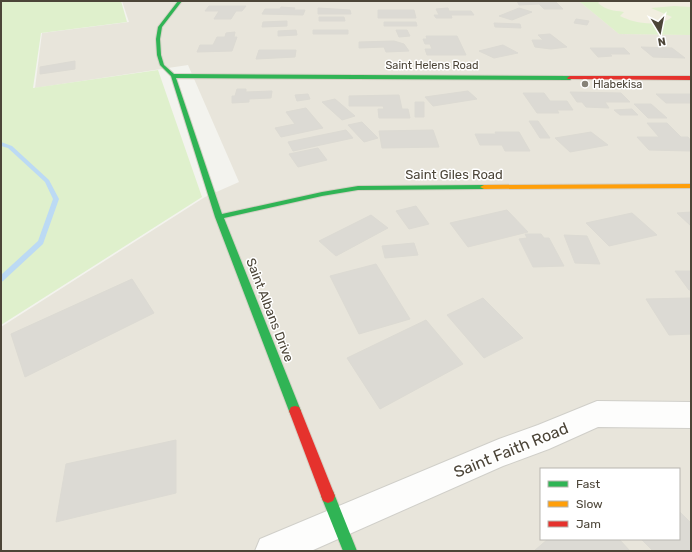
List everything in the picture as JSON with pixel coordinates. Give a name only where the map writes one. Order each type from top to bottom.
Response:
[{"type":"street","points":[[173,76],[162,65],[159,55],[158,39],[160,27],[180,1]]},
{"type":"street","name":"Saint Helens Road","points":[[173,76],[691,78]]},
{"type":"street","name":"Saint Albans Drive","points":[[173,76],[219,217],[345,537]]},
{"type":"street","name":"Saint Giles Road","points":[[219,217],[322,194],[358,188],[691,186]]},
{"type":"street","name":"Saint Faith Road","points":[[272,551],[345,537],[499,453],[539,439],[597,414],[691,415]]},
{"type":"shaded area","points":[[122,1],[691,1],[691,551],[1,551],[1,327],[205,197],[239,182],[188,65],[35,88],[42,33],[129,22]]},
{"type":"shaded area","points":[[579,1],[691,1],[691,35],[619,34]]},
{"type":"green space","points":[[1,1],[121,1],[127,22],[41,33],[33,88],[158,70],[202,197],[1,325]]},
{"type":"green space","points":[[579,1],[601,1],[598,3],[604,8],[624,12],[620,16],[625,19],[646,23],[661,22],[672,17],[651,8],[674,6],[691,7],[691,35],[619,34]]},
{"type":"building","points":[[517,1],[555,1],[563,9],[544,9],[539,4],[519,5]]},
{"type":"building","points":[[209,6],[246,6],[242,11],[236,11],[231,19],[214,19],[219,11],[205,11]]},
{"type":"building","points":[[281,7],[295,8],[294,10],[305,10],[303,15],[262,14],[265,9],[280,9]]},
{"type":"building","points":[[318,8],[350,10],[351,14],[318,14]]},
{"type":"building","points":[[448,8],[449,11],[471,11],[474,15],[451,15],[452,18],[436,18],[434,15],[439,15],[436,9]]},
{"type":"building","points":[[519,8],[532,12],[512,20],[499,16]]},
{"type":"building","points":[[378,10],[414,10],[416,18],[378,18]]},
{"type":"building","points":[[319,17],[344,17],[345,21],[319,21]]},
{"type":"building","points":[[576,19],[589,21],[587,25],[574,23]]},
{"type":"building","points":[[287,21],[287,26],[262,27],[263,22]]},
{"type":"building","points":[[384,22],[416,22],[417,26],[384,26]]},
{"type":"building","points":[[494,23],[520,24],[521,28],[495,27]]},
{"type":"building","points":[[296,30],[297,35],[278,36],[278,31]]},
{"type":"building","points":[[313,30],[348,30],[348,34],[313,34]]},
{"type":"building","points":[[396,30],[407,30],[410,36],[399,37]]},
{"type":"building","points":[[235,32],[234,37],[237,37],[232,51],[197,52],[200,45],[213,45],[217,37],[225,37],[226,33]]},
{"type":"building","points":[[550,34],[567,47],[551,49],[535,47],[532,40],[543,40],[538,35]]},
{"type":"building","points":[[426,36],[457,36],[466,55],[427,55],[425,49],[432,49],[430,44],[425,44],[423,39],[427,39]]},
{"type":"building","points":[[394,41],[404,44],[409,51],[386,52],[384,47],[359,48],[359,42]]},
{"type":"building","points":[[503,45],[518,53],[494,58],[479,51]]},
{"type":"building","points":[[641,47],[672,48],[685,58],[653,57]]},
{"type":"building","points":[[590,48],[624,48],[630,54],[610,54],[612,56],[598,57]]},
{"type":"building","points":[[259,50],[296,50],[295,57],[256,59]]},
{"type":"building","points":[[75,61],[75,69],[40,74],[40,67]]},
{"type":"building","points":[[237,89],[246,89],[246,92],[272,91],[271,98],[249,99],[249,102],[232,103],[232,96],[235,96]]},
{"type":"building","points":[[468,91],[477,99],[433,106],[425,97]]},
{"type":"building","points":[[570,92],[621,93],[630,102],[605,102],[609,108],[586,107],[582,102],[577,102]]},
{"type":"building","points":[[523,93],[544,93],[550,101],[567,101],[573,110],[557,110],[559,113],[537,113]]},
{"type":"building","points":[[308,94],[310,99],[297,101],[295,95]]},
{"type":"building","points":[[656,94],[691,94],[691,103],[666,103]]},
{"type":"building","points":[[399,95],[402,109],[408,109],[410,118],[379,118],[378,109],[384,109],[383,106],[349,106],[349,96]]},
{"type":"building","points":[[335,99],[355,116],[342,120],[322,102]]},
{"type":"building","points":[[415,102],[424,102],[424,117],[415,117]]},
{"type":"building","points":[[634,104],[651,104],[667,118],[648,118]]},
{"type":"building","points":[[306,108],[323,128],[281,137],[275,128],[295,124],[286,112]]},
{"type":"building","points":[[632,109],[638,115],[620,115],[614,110]]},
{"type":"building","points":[[529,121],[538,121],[550,138],[540,138]]},
{"type":"building","points":[[362,122],[378,138],[364,142],[348,125]]},
{"type":"building","points":[[647,123],[667,123],[681,137],[688,137],[691,141],[691,151],[649,150],[637,137],[659,137]]},
{"type":"building","points":[[346,130],[353,138],[293,151],[288,142]]},
{"type":"building","points":[[433,130],[439,147],[382,148],[379,131]]},
{"type":"building","points":[[495,132],[519,132],[530,151],[505,151],[502,145],[480,145],[475,134],[496,134]]},
{"type":"building","points":[[591,132],[608,145],[570,152],[555,138]]},
{"type":"building","points":[[318,148],[327,160],[298,167],[289,154]]},
{"type":"building","points":[[416,206],[429,224],[409,229],[396,211]]},
{"type":"building","points":[[507,210],[528,232],[468,247],[450,223]]},
{"type":"building","points":[[691,212],[691,226],[677,213]]},
{"type":"building","points":[[632,213],[657,235],[609,246],[586,223]]},
{"type":"building","points":[[371,215],[388,228],[336,256],[319,241]]},
{"type":"building","points":[[525,234],[541,234],[544,238],[549,238],[564,266],[533,267],[519,239],[527,238]]},
{"type":"building","points":[[564,235],[587,236],[600,264],[575,263]]},
{"type":"building","points":[[414,243],[418,255],[385,258],[382,246]]},
{"type":"building","points":[[376,264],[410,319],[359,334],[330,276]]},
{"type":"building","points":[[675,271],[691,271],[691,290],[689,290]]},
{"type":"building","points":[[132,279],[154,313],[25,377],[11,334]]},
{"type":"building","points":[[483,298],[523,338],[484,358],[447,315]]},
{"type":"building","points":[[691,298],[691,334],[669,335],[646,299]]},
{"type":"building","points":[[426,320],[463,364],[380,409],[347,358]]},
{"type":"building","points":[[176,440],[176,493],[56,522],[66,464]]},
{"type":"building","points":[[680,512],[691,523],[691,551],[653,551],[642,540],[680,540]]},
{"type":"building","points":[[547,540],[620,540],[630,551],[534,551]]},
{"type":"waterway","points":[[1,144],[10,147],[47,181],[56,199],[41,242],[1,279]]},
{"type":"traffic: fast","points":[[180,1],[160,27],[158,39],[159,55],[162,65],[173,76],[219,217],[295,411]]},
{"type":"traffic: fast","points":[[173,76],[570,78]]},
{"type":"traffic: fast","points":[[219,217],[322,194],[358,188],[484,187]]},
{"type":"traffic: fast","points":[[328,496],[350,551]]},
{"type":"traffic: slow","points":[[484,187],[691,186]]},
{"type":"traffic: jam","points":[[570,78],[691,78]]},
{"type":"traffic: jam","points":[[295,411],[328,496]]},
{"type":"place","name":"Hlabekisa","points":[[585,84]]}]
